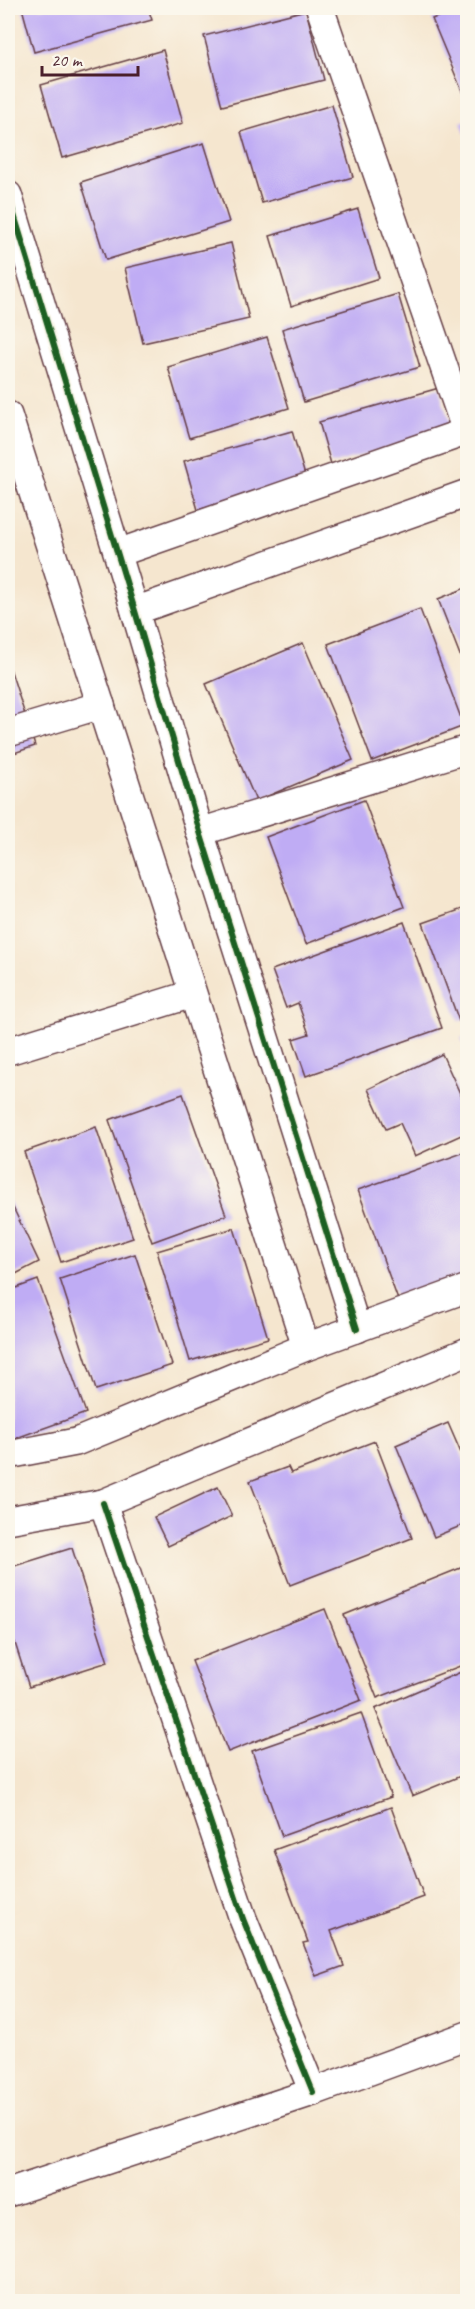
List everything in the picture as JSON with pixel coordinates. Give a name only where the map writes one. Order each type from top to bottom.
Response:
[{"type":"street","points":[[118,553],[467,431],[320,8]]},
{"type":"street","points":[[8,195],[118,553],[200,832],[357,1329]]},
{"type":"street","points":[[8,415],[306,1347]]},
{"type":"street","points":[[135,611],[468,493]]},
{"type":"street","points":[[8,733],[101,705]]},
{"type":"street","points":[[200,832],[468,749]]},
{"type":"street","points":[[8,1051],[192,994]]},
{"type":"street","points":[[8,1455],[76,1442],[306,1347],[468,1288]]},
{"type":"street","points":[[8,1520],[103,1503],[468,1351]]},
{"type":"street","points":[[103,1503],[243,1919],[313,2092]]},
{"type":"street","points":[[8,2193],[313,2092],[468,2035]]},
{"type":"building","points":[[22,8],[148,8],[152,20],[34,52]]},
{"type":"building","points":[[460,8],[467,8],[467,103],[432,19]]},
{"type":"building","points":[[306,10],[324,80],[222,106],[204,36]]},
{"type":"building","points":[[163,50],[183,123],[62,158],[41,85]]},
{"type":"building","points":[[332,105],[353,177],[262,203],[241,132]]},
{"type":"building","points":[[468,120],[468,138],[467,139],[461,122]]},
{"type":"building","points":[[204,143],[229,222],[106,260],[81,182]]},
{"type":"building","points":[[358,209],[379,278],[291,306],[270,236]]},
{"type":"building","points":[[231,243],[249,319],[143,343],[125,268]]},
{"type":"building","points":[[398,294],[420,367],[304,402],[282,329]]},
{"type":"building","points":[[267,337],[289,408],[189,438],[168,367]]},
{"type":"building","points":[[439,388],[451,430],[331,464],[319,422]]},
{"type":"building","points":[[292,431],[306,479],[198,510],[184,461]]},
{"type":"building","points":[[468,587],[468,673],[467,673],[438,599]]},
{"type":"building","points":[[420,609],[464,726],[372,761],[328,644]]},
{"type":"building","points":[[303,643],[353,760],[256,801],[206,684]]},
{"type":"building","points":[[8,662],[35,746],[8,755]]},
{"type":"building","points":[[364,800],[404,907],[306,944],[266,837]]},
{"type":"building","points":[[468,907],[468,1018],[459,1021],[423,923]]},
{"type":"building","points":[[404,922],[442,1028],[306,1076],[293,1039],[309,1034],[298,1003],[286,1008],[272,970]]},
{"type":"building","points":[[468,1036],[468,1054],[467,1054],[461,1038]]},
{"type":"building","points":[[442,1054],[468,1111],[468,1132],[415,1156],[400,1123],[386,1129],[368,1089]]},
{"type":"building","points":[[183,1094],[226,1215],[152,1242],[109,1120]]},
{"type":"building","points":[[96,1127],[133,1238],[61,1262],[24,1152]]},
{"type":"building","points":[[468,1151],[468,1275],[398,1300],[358,1190]]},
{"type":"building","points":[[8,1197],[39,1262],[8,1278]]},
{"type":"building","points":[[234,1228],[268,1338],[190,1361],[157,1251]]},
{"type":"building","points":[[135,1254],[172,1365],[96,1390],[60,1279]]},
{"type":"building","points":[[38,1280],[86,1413],[8,1441],[8,1291]]},
{"type":"building","points":[[448,1423],[468,1469],[468,1523],[434,1537],[396,1445]]},
{"type":"building","points":[[375,1441],[412,1538],[290,1585],[250,1481],[288,1467],[291,1473]]},
{"type":"building","points":[[218,1487],[232,1516],[168,1546],[154,1517]]},
{"type":"building","points":[[72,1548],[108,1662],[29,1687],[8,1621],[8,1568]]},
{"type":"building","points":[[463,1567],[468,1580],[468,1663],[377,1698],[344,1615]]},
{"type":"building","points":[[325,1609],[361,1700],[228,1752],[192,1661]]},
{"type":"building","points":[[468,1669],[468,1773],[412,1796],[375,1709]]},
{"type":"building","points":[[361,1713],[391,1797],[282,1836],[252,1751]]},
{"type":"building","points":[[391,1807],[424,1897],[331,1931],[344,1966],[316,1976],[303,1943],[308,1942],[274,1850]]},
{"type":"cycle path","points":[[8,195],[200,832],[357,1329]]},
{"type":"cycle path","points":[[103,1503],[243,1919],[313,2092]]}]
